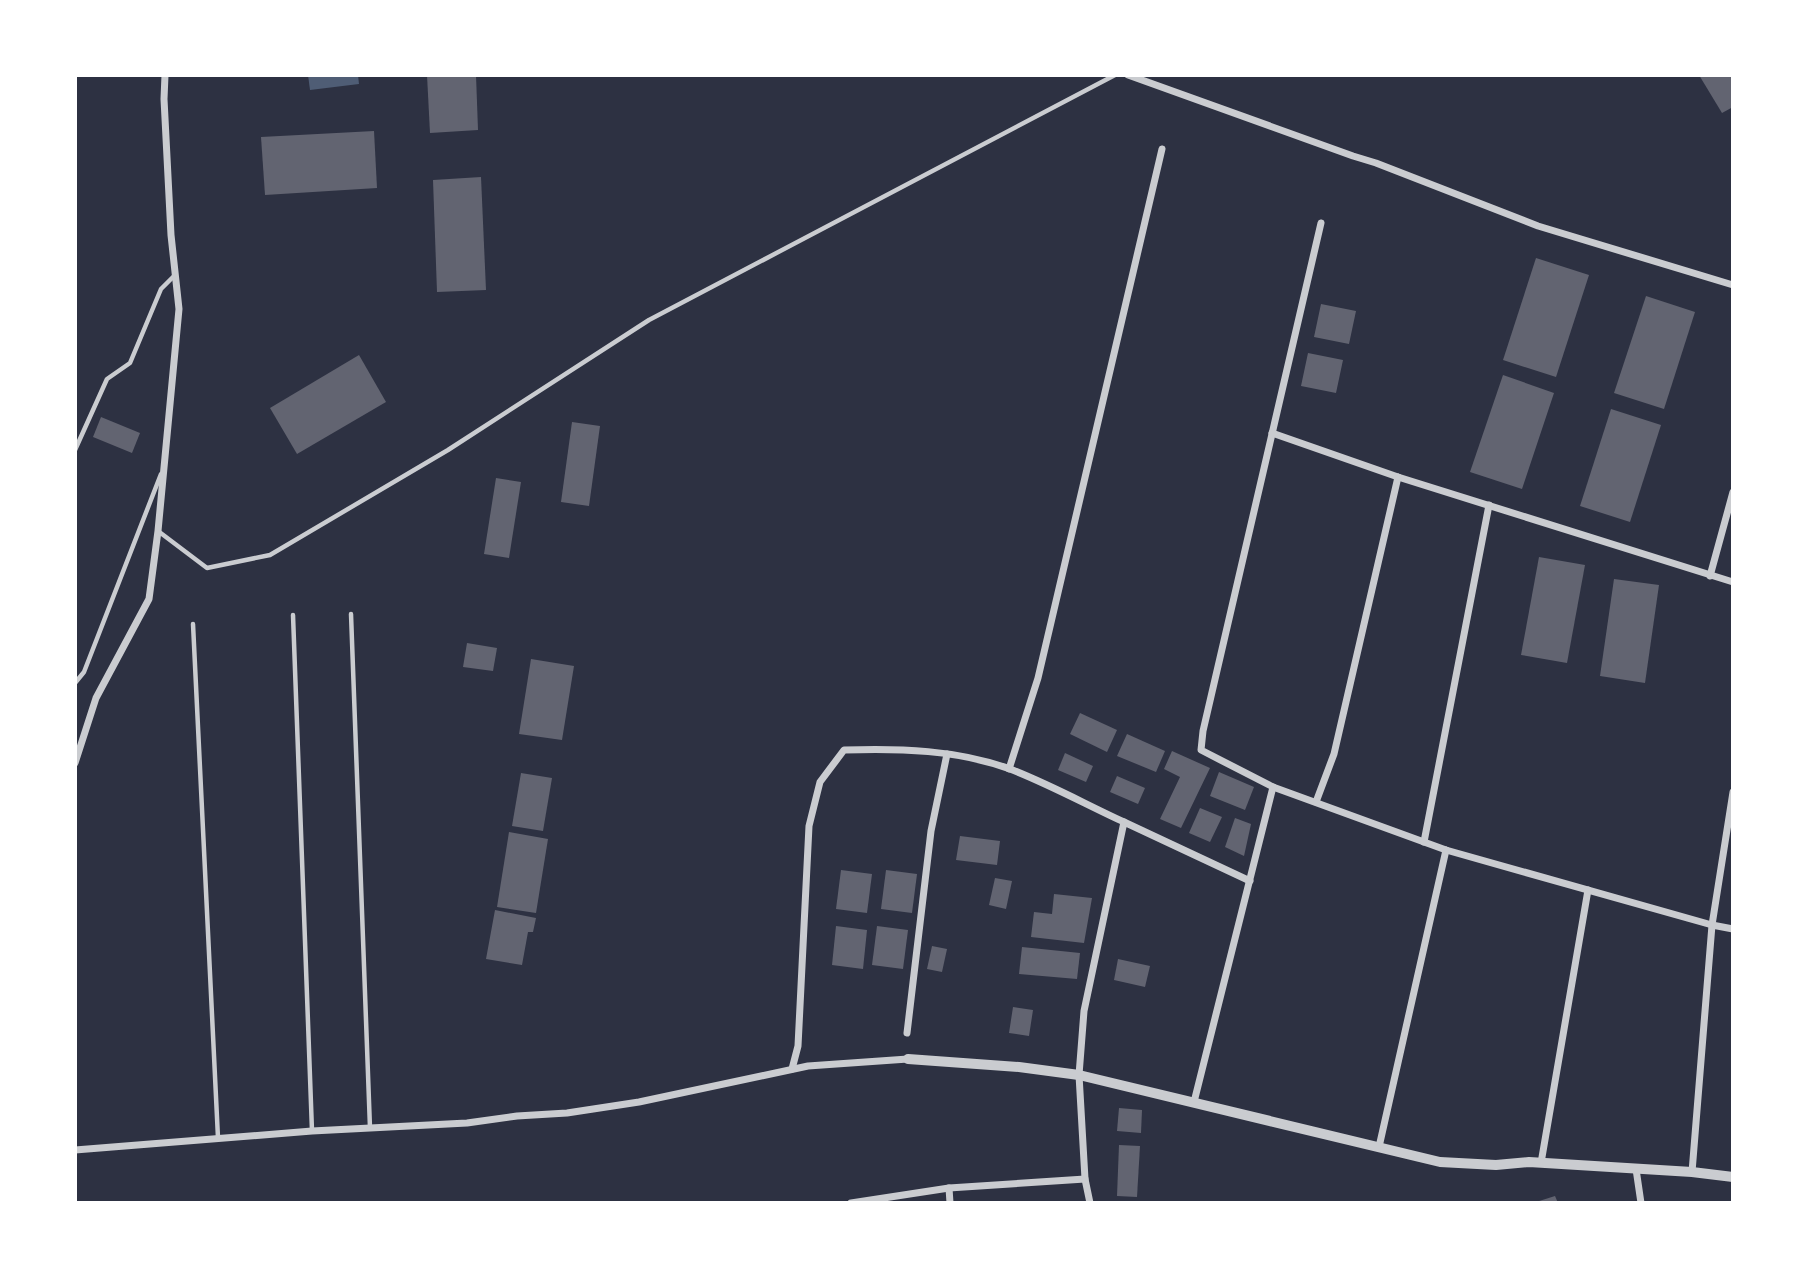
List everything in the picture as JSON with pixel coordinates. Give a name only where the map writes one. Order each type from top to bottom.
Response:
[{"type":"street","points":[[75,763],[96,698],[149,599],[158,531],[179,309],[170,208],[165,75]]},
{"type":"street","points":[[1128,75],[1377,163],[1538,226],[1733,285]]},
{"type":"street","points":[[1009,769],[1038,678],[1162,149]]},
{"type":"street","points":[[1321,223],[1201,750],[1273,787],[1446,850],[1733,929]]},
{"type":"street","points":[[1272,433],[1398,477],[1733,582]]},
{"type":"street","points":[[1316,802],[1334,754],[1398,477]]},
{"type":"street","points":[[1710,576],[1733,492]]},
{"type":"street","points":[[1424,842],[1489,505]]},
{"type":"street","points":[[792,1069],[798,1046],[810,826],[820,782],[844,750],[883,748],[947,754],[1009,769],[1250,881]]},
{"type":"street","points":[[907,1033],[931,831],[947,754]]},
{"type":"street","points":[[1194,1102],[1273,787]]},
{"type":"street","points":[[1692,1172],[1712,925],[1733,792]]},
{"type":"street","points":[[1090,1203],[1079,1075],[1084,1011],[1124,822]]},
{"type":"street","points":[[1379,1147],[1446,850]]},
{"type":"street","points":[[1541,1163],[1588,890]]},
{"type":"street","points":[[75,1150],[312,1131],[467,1124],[639,1102],[808,1066],[908,1059],[1019,1067],[1079,1075],[1440,1162],[1496,1166],[1541,1163],[1733,1177]]},
{"type":"street","points":[[1636,1169],[1641,1203]]},
{"type":"street","points":[[851,1203],[949,1188],[1086,1179]]},
{"type":"street","points":[[949,1188],[950,1203]]},
{"type":"lane","points":[[158,531],[207,568],[270,555],[448,450],[649,320],[1115,75]]},
{"type":"lane","points":[[75,450],[107,379],[130,363],[161,289],[176,275]]},
{"type":"lane","points":[[75,684],[84,672],[165,465]]},
{"type":"lane","points":[[351,614],[370,1128]]},
{"type":"lane","points":[[293,615],[312,1131]]},
{"type":"lane","points":[[193,624],[218,1138]]},
{"type":"water","points":[[308,75],[358,75],[359,84],[310,90]]},
{"type":"building","points":[[427,75],[476,75],[478,130],[430,133]]},
{"type":"building","points":[[1699,75],[1733,75],[1733,107],[1722,113]]},
{"type":"building","points":[[374,131],[377,188],[265,195],[261,137]]},
{"type":"building","points":[[481,177],[486,290],[437,292],[433,180]]},
{"type":"building","points":[[1536,258],[1589,275],[1556,377],[1503,360]]},
{"type":"building","points":[[1646,296],[1695,312],[1664,409],[1614,393]]},
{"type":"building","points":[[1321,304],[1356,311],[1349,344],[1314,337]]},
{"type":"building","points":[[1308,353],[1343,360],[1336,393],[1301,386]]},
{"type":"building","points":[[359,355],[386,402],[297,454],[270,408]]},
{"type":"building","points":[[1503,375],[1554,393],[1522,489],[1470,472]]},
{"type":"building","points":[[1611,409],[1661,425],[1630,522],[1580,506]]},
{"type":"building","points":[[101,417],[140,433],[132,453],[93,437]]},
{"type":"building","points":[[572,422],[600,426],[589,506],[561,502]]},
{"type":"building","points":[[496,478],[521,482],[509,558],[484,554]]},
{"type":"building","points":[[1539,557],[1585,565],[1567,663],[1521,655]]},
{"type":"building","points":[[1614,579],[1659,585],[1645,683],[1600,676]]},
{"type":"building","points":[[467,643],[497,648],[493,671],[463,667]]},
{"type":"building","points":[[531,659],[574,666],[562,740],[519,734]]},
{"type":"building","points":[[1080,713],[1117,730],[1107,752],[1070,734]]},
{"type":"building","points":[[1127,734],[1165,751],[1156,772],[1117,756]]},
{"type":"building","points":[[1172,751],[1210,768],[1181,828],[1160,819],[1180,777],[1164,769]]},
{"type":"building","points":[[1065,753],[1093,766],[1086,782],[1058,770]]},
{"type":"building","points":[[1219,772],[1254,787],[1245,810],[1210,796]]},
{"type":"building","points":[[521,773],[552,778],[543,831],[512,826]]},
{"type":"building","points":[[1117,776],[1145,788],[1138,804],[1110,792]]},
{"type":"building","points":[[1200,808],[1222,817],[1210,842],[1189,833]]},
{"type":"building","points":[[1235,818],[1251,824],[1244,856],[1225,847]]},
{"type":"building","points":[[509,832],[548,839],[536,913],[497,907]]},
{"type":"building","points":[[960,836],[1000,841],[997,865],[956,860]]},
{"type":"building","points":[[841,870],[872,874],[867,913],[836,909]]},
{"type":"building","points":[[886,870],[917,874],[912,913],[881,909]]},
{"type":"building","points":[[995,878],[1012,881],[1006,909],[989,905]]},
{"type":"building","points":[[1054,894],[1092,898],[1084,943],[1031,937],[1034,912],[1052,914]]},
{"type":"building","points":[[495,910],[536,918],[533,932],[528,932],[522,965],[486,959]]},
{"type":"building","points":[[836,926],[867,930],[863,969],[832,965]]},
{"type":"building","points":[[877,926],[908,930],[903,969],[872,965]]},
{"type":"building","points":[[932,946],[947,949],[942,972],[927,969]]},
{"type":"building","points":[[1022,947],[1080,953],[1077,979],[1019,974]]},
{"type":"building","points":[[1118,959],[1150,966],[1145,987],[1114,980]]},
{"type":"building","points":[[1013,1007],[1033,1010],[1029,1036],[1009,1033]]},
{"type":"building","points":[[1119,1108],[1142,1110],[1141,1133],[1117,1131]]},
{"type":"building","points":[[1119,1145],[1140,1146],[1137,1197],[1117,1196]]},
{"type":"building","points":[[1555,1196],[1558,1203],[1536,1203],[1536,1202]]}]
